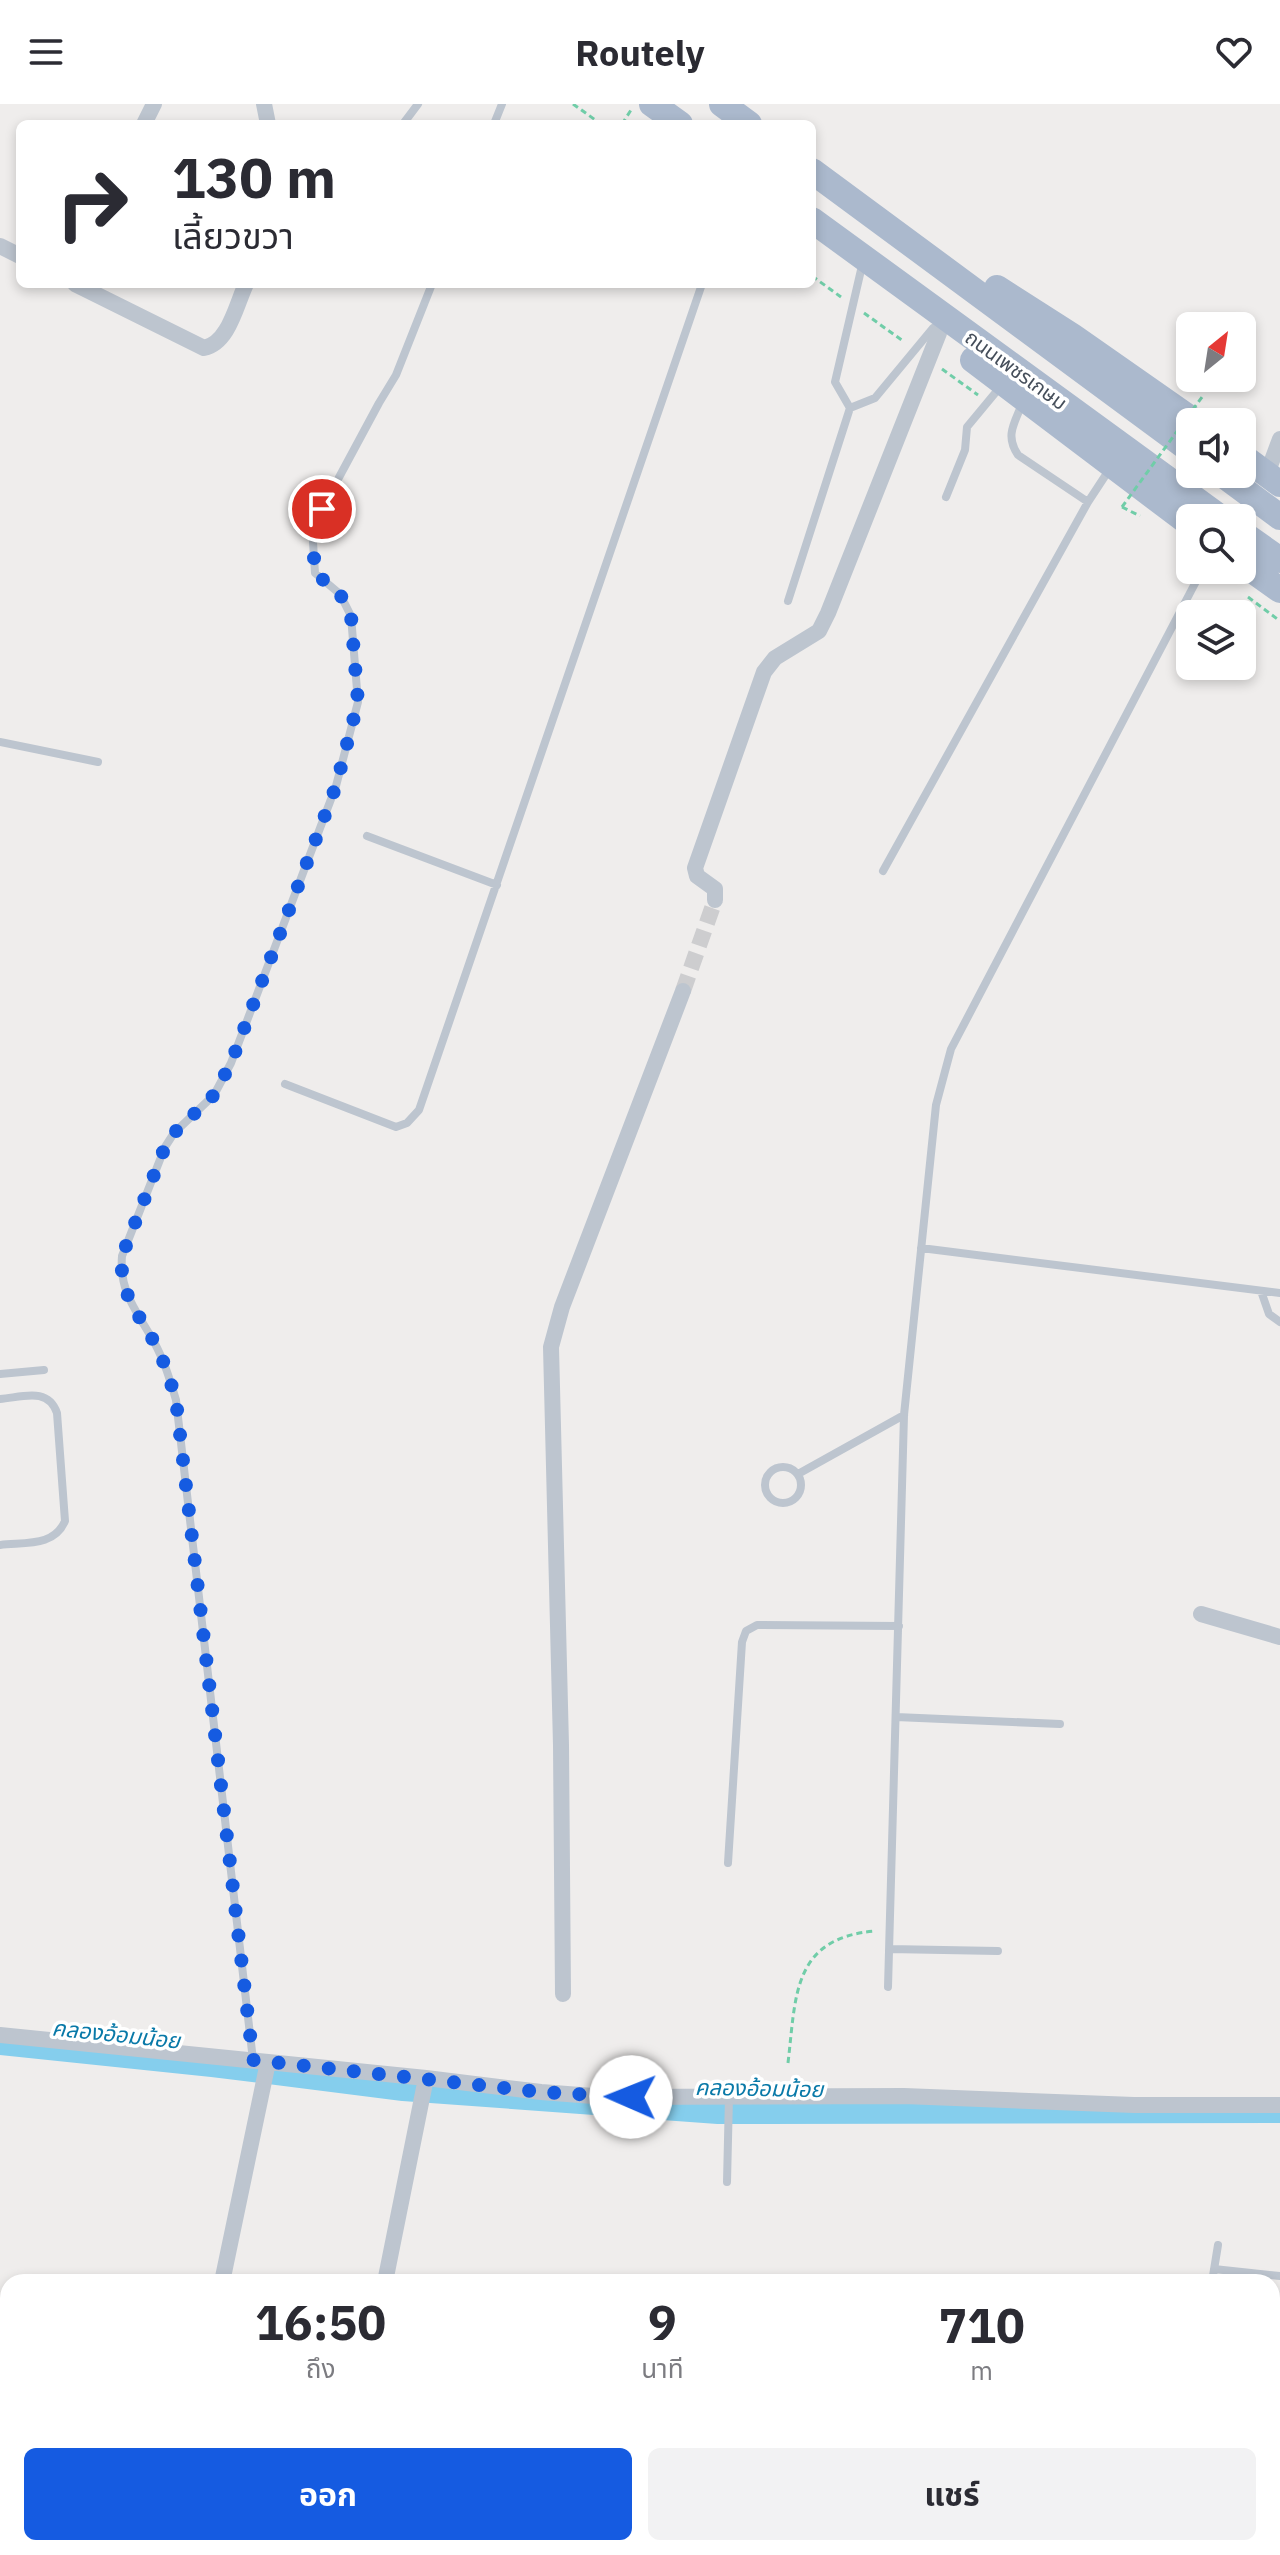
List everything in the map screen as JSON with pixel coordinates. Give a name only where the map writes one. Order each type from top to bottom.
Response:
[{"type":"main road","points":[[652,104],[674,120]]},
{"type":"main road","points":[[722,104],[744,120]]},
{"type":"main road","name":"ถนนเพชรเกษม","points":[[816,174],[1176,440]]},
{"type":"main road","name":"ถนนเพชรเกษม","points":[[863,209],[1195,408]]},
{"type":"main road","name":"ถนนเพชรเกษม","points":[[816,225],[1202,504]]},
{"type":"main road","name":"ถนนเพชรเกษม","points":[[816,226],[861,270],[936,330],[995,392],[1024,400],[1176,514]]},
{"type":"main road","points":[[1256,466],[1273,479]]},
{"type":"main road","points":[[1241,488],[1280,517]]},
{"type":"main road","points":[[1256,543],[1280,560]]},
{"type":"main road","points":[[1256,573],[1280,590]]},
{"type":"street","points":[[83,288],[204,348],[221,340],[244,288]]},
{"type":"street","points":[[715,900],[715,889],[697,876],[695,868],[764,672],[775,658],[819,631],[922,354],[936,330]]},
{"type":"street","points":[[1273,479],[1280,439]]},
{"type":"street","points":[[563,1994],[561,1745],[551,1347],[562,1307],[683,991]]},
{"type":"street","points":[[1201,1614],[1280,1637]]},
{"type":"street","points":[[0,2035],[425,2088],[729,2102],[904,2096],[1134,2105],[1280,2105]]},
{"type":"street","points":[[224,2274],[263,2067]]},
{"type":"street","points":[[387,2274],[425,2088]]},
{"type":"lane","points":[[788,601],[850,408],[835,382],[861,270]]},
{"type":"lane","points":[[263,2067],[176,1400],[164,1363],[125,1291],[121,1265],[165,1147],[174,1133],[214,1095],[231,1063],[336,786],[358,702],[351,616],[340,594],[315,573],[313,542],[322,509],[396,375],[430,288]]},
{"type":"lane","points":[[285,1084],[396,1127],[407,1123],[419,1110],[701,288]]},
{"type":"lane","points":[[850,408],[875,398],[922,354]]},
{"type":"lane","points":[[946,497],[965,450],[967,427],[995,392]]},
{"type":"lane","points":[[1024,400],[1012,429],[1010,444],[1018,455],[1088,502]]},
{"type":"lane","points":[[883,871],[1111,466]]},
{"type":"lane","points":[[888,1987],[904,1415],[936,1105],[951,1049],[1195,584]]},
{"type":"lane","points":[[0,742],[98,762]]},
{"type":"lane","points":[[367,836],[497,885]]},
{"type":"lane","points":[[921,1248],[1280,1293]]},
{"type":"lane","points":[[1261,1291],[1269,1314],[1280,1322]]},
{"type":"lane","points":[[0,1374],[44,1370]]},
{"type":"lane","points":[[0,1399],[38,1396],[48,1397],[53,1402],[57,1413],[65,1521],[57,1535],[49,1540],[0,1545]]},
{"type":"lane","points":[[798,1474],[904,1415]]},
{"type":"lane","points":[[786,1467],[798,1474],[802,1488],[794,1500],[780,1504],[768,1496],[764,1482],[772,1470],[786,1467]]},
{"type":"lane","points":[[728,1863],[742,1642],[746,1631],[757,1625],[899,1626]]},
{"type":"lane","points":[[896,1717],[1060,1724]]},
{"type":"lane","points":[[889,1949],[998,1951]]},
{"type":"lane","points":[[727,2182],[729,2102]]},
{"type":"lane","points":[[1213,2274],[1218,2245]]},
{"type":"lane","points":[[1214,2269],[1261,2274]]},
{"type":"path","points":[[573,104],[595,120]]},
{"type":"path","points":[[816,279],[922,354],[995,392]]},
{"type":"path","points":[[1142,517],[1122,507],[1176,438]]},
{"type":"path","points":[[788,2063],[799,1981],[816,1952],[835,1938],[858,1932],[890,1930]]},
{"type":"waterway","name":"คลองอ้อมน้อย","points":[[0,2045],[403,2091],[718,2114],[1280,2113]]},
{"type":"tunnel","points":[[683,991],[715,900]]},
{"type":"route","points":[[322,509],[313,542],[315,573],[340,594],[351,616],[358,702],[351,734],[336,786],[231,1063],[214,1095],[174,1133],[165,1147],[122,1256],[121,1274],[125,1291],[164,1363],[176,1400],[253,2060],[541,2092],[631,2097]]}]
